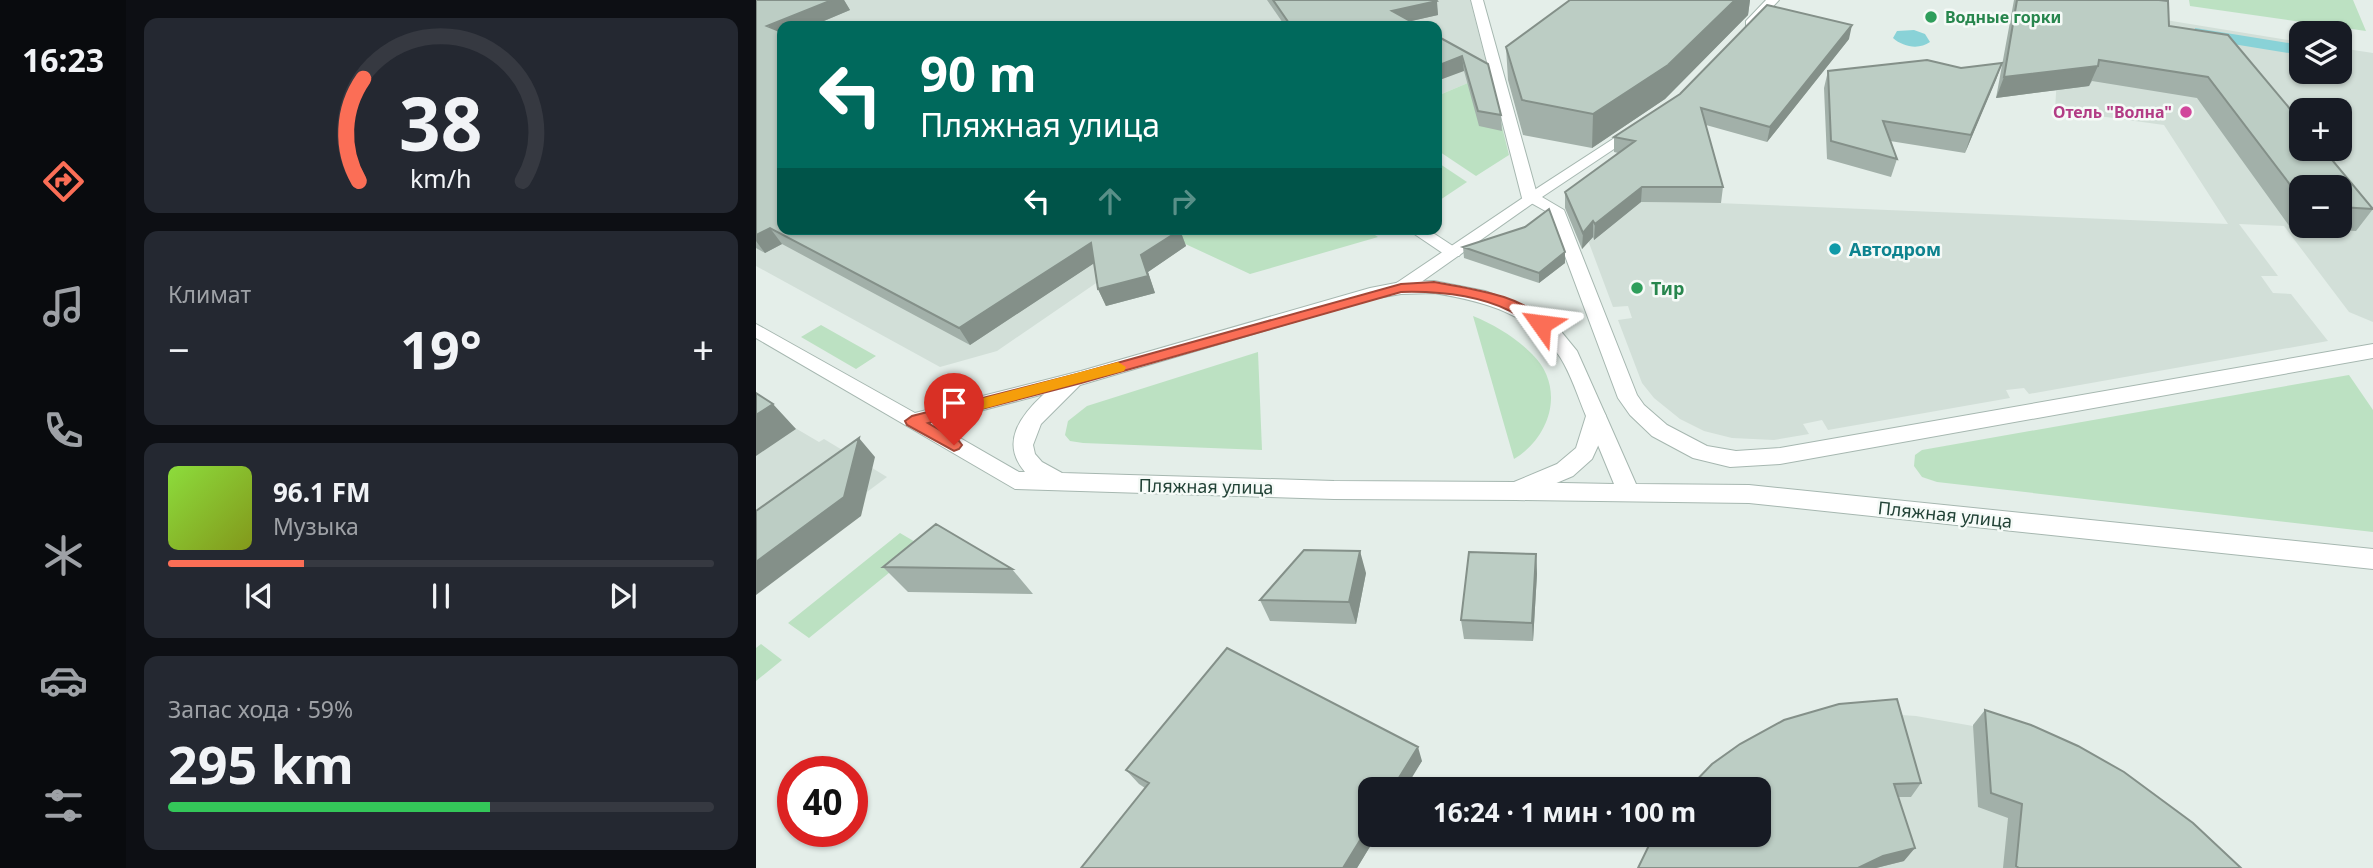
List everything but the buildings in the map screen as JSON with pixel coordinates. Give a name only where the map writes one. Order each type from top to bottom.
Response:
[{"type":"street","points":[[1477,0],[1530,198]]},
{"type":"street","points":[[1736,38],[1773,0]]},
{"type":"street","points":[[1401,288],[1651,118]]},
{"type":"street","points":[[1530,198],[1556,210],[1628,398],[1636,410],[1672,439],[1720,457],[1741,459],[1780,456],[2373,351]]},
{"type":"street","points":[[1425,235],[1453,252]]},
{"type":"street","points":[[912,421],[1081,378],[1401,288],[1451,289],[1503,303],[1529,315],[1552,333],[1570,356],[1628,491]]},
{"type":"street","name":"Пляжная улица","points":[[756,330],[1015,480],[1334,489],[1749,494],[2373,559]]},
{"type":"street","points":[[1065,482],[1037,472],[1026,463],[1022,452],[1024,438],[1032,420],[1044,405],[1081,378]]},
{"type":"street","name":"Пляжная улица","points":[[1516,491],[1565,470],[1576,462],[1588,446],[1596,416]]},
{"type":"shaded area","points":[[756,0],[1470,0],[1489,74],[1442,94],[1442,21],[777,21],[777,235],[1166,235],[997,351],[940,367],[756,266]]},
{"type":"shaded area","points":[[2043,0],[2289,40],[2289,84],[2352,84],[2352,50],[2373,53],[2373,322],[2349,312],[2293,238],[2352,238],[2352,175],[2289,175],[2289,233],[2284,226],[2239,224],[2278,276],[2261,276],[2273,293],[2291,294],[2328,341],[2029,394],[2024,388],[2006,390],[2010,398],[1828,430],[1822,420],[1803,424],[1809,434],[1774,440],[1732,438],[1704,431],[1680,419],[1654,398],[1642,383],[1618,320],[1632,318],[1628,306],[1613,307],[1577,211],[1641,202],[1717,203],[2228,224],[2164,125],[2055,110],[2058,61]]},
{"type":"shaded area","points":[[756,405],[819,442],[824,439],[887,477],[867,492],[861,516],[756,589]]},
{"type":"shaded area","points":[[1887,714],[1973,726],[2208,868],[1640,868],[1716,847],[1771,847],[1771,782]]},
{"type":"green space","points":[[2189,0],[2353,0],[2366,31],[2352,29],[2352,21],[2296,21],[2190,6]]},
{"type":"green space","points":[[1489,74],[1509,155],[1476,176],[1442,153],[1442,94]]},
{"type":"green space","points":[[1442,165],[1467,182],[1442,199]]},
{"type":"green space","points":[[1166,235],[1378,237],[1250,274]]},
{"type":"green space","points":[[1473,316],[1504,332],[1525,348],[1543,367],[1549,381],[1550,411],[1545,425],[1527,450],[1514,459]]},
{"type":"green space","points":[[821,325],[876,356],[856,369],[801,337]]},
{"type":"green space","points":[[1258,352],[1262,450],[1083,443],[1070,441],[1065,435],[1068,421],[1087,406]]},
{"type":"green space","points":[[2349,375],[2373,410],[2373,532],[1937,482],[1922,477],[1914,466],[1915,455],[1922,450]]},
{"type":"green space","points":[[900,533],[922,546],[809,638],[788,623]]},
{"type":"green space","points":[[761,644],[782,660],[756,681],[756,648]]},
{"type":"water","points":[[2195,28],[2289,43],[2289,53],[2196,38]]},
{"type":"water","points":[[1914,30],[1925,34],[1930,42],[1911,46],[1901,44],[1893,38],[1897,31]]},
{"type":"slow traffic","points":[[983,403],[1118,367]]},
{"type":"place","name":"Водные горки","points":[[1931,17]]},
{"type":"place","name":"Отель \"Волна\"","points":[[2186,112]]},
{"type":"place","name":"Автодром","points":[[1835,249]]},
{"type":"place","name":"Тир","points":[[1637,288]]},
{"type":"route","points":[[954,445],[912,421],[1081,378],[1370,294],[1401,288],[1451,289],[1513,307],[1541,324]]}]
